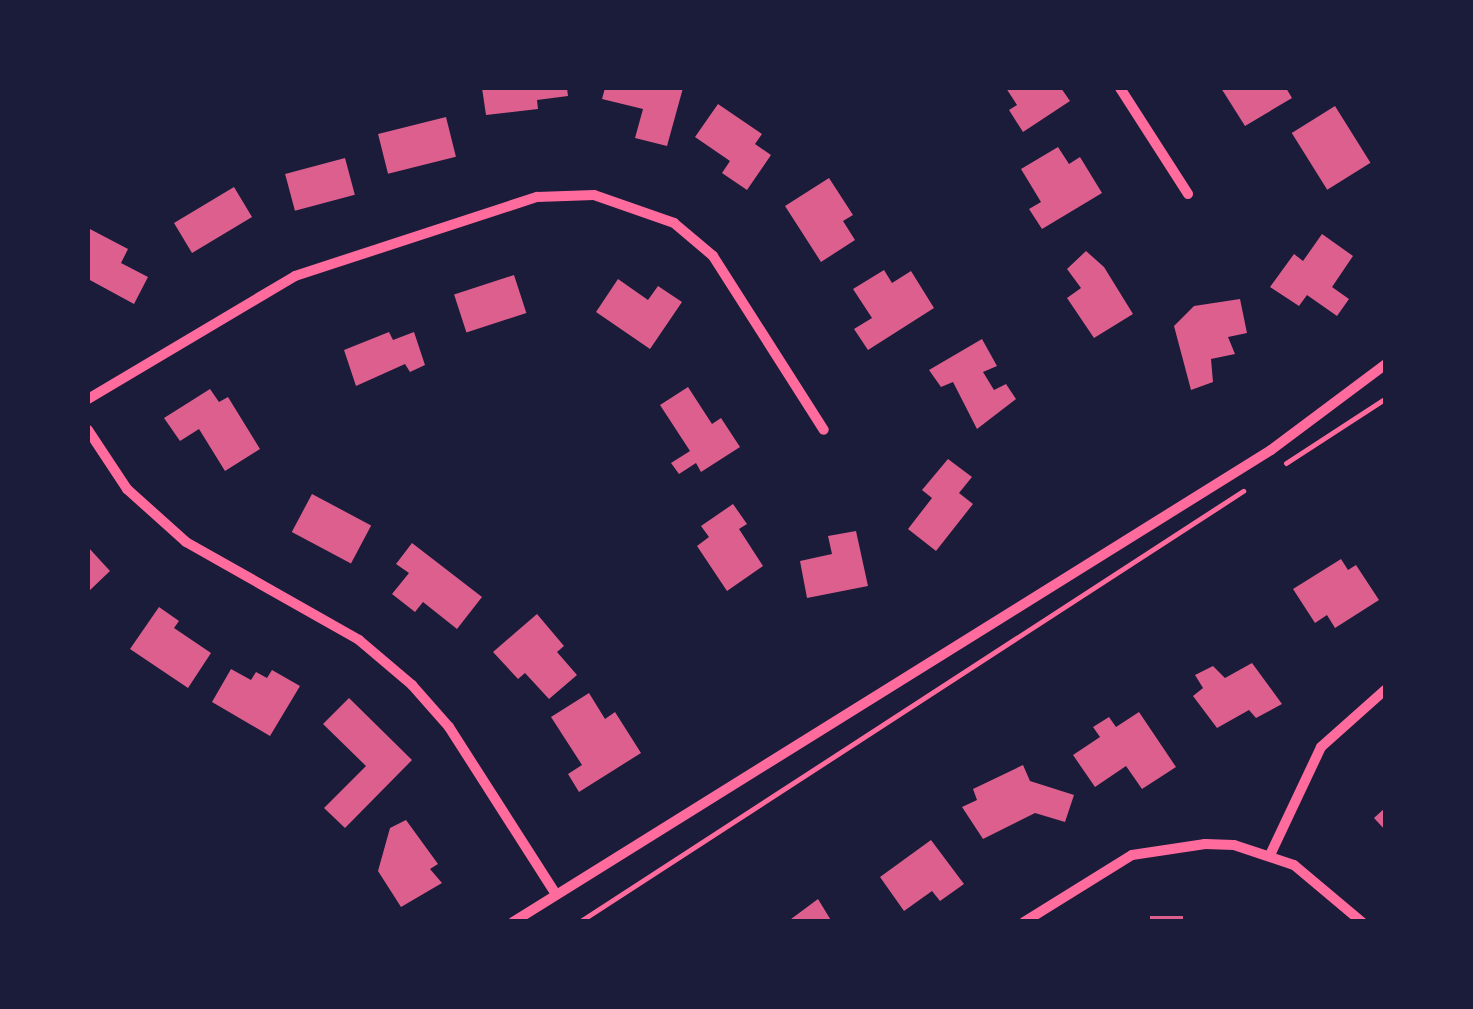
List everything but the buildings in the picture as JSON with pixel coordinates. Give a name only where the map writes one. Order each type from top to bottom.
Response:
[{"type":"street","points":[[1120,88],[1188,194]]},
{"type":"street","points":[[88,399],[295,276],[537,198],[594,195],[674,223],[713,256],[824,430]]},
{"type":"street","points":[[513,922],[1271,450],[1386,364]]},
{"type":"street","points":[[88,430],[127,489],[186,542],[359,640],[412,685],[460,743],[555,893]]},
{"type":"street","points":[[1270,854],[1320,747],[1386,690]]},
{"type":"street","points":[[1024,922],[1132,855],[1205,844],[1270,854],[1317,879],[1362,922]]},
{"type":"path","points":[[1271,473],[1386,398]]},
{"type":"path","points":[[579,922],[1255,483]]}]
